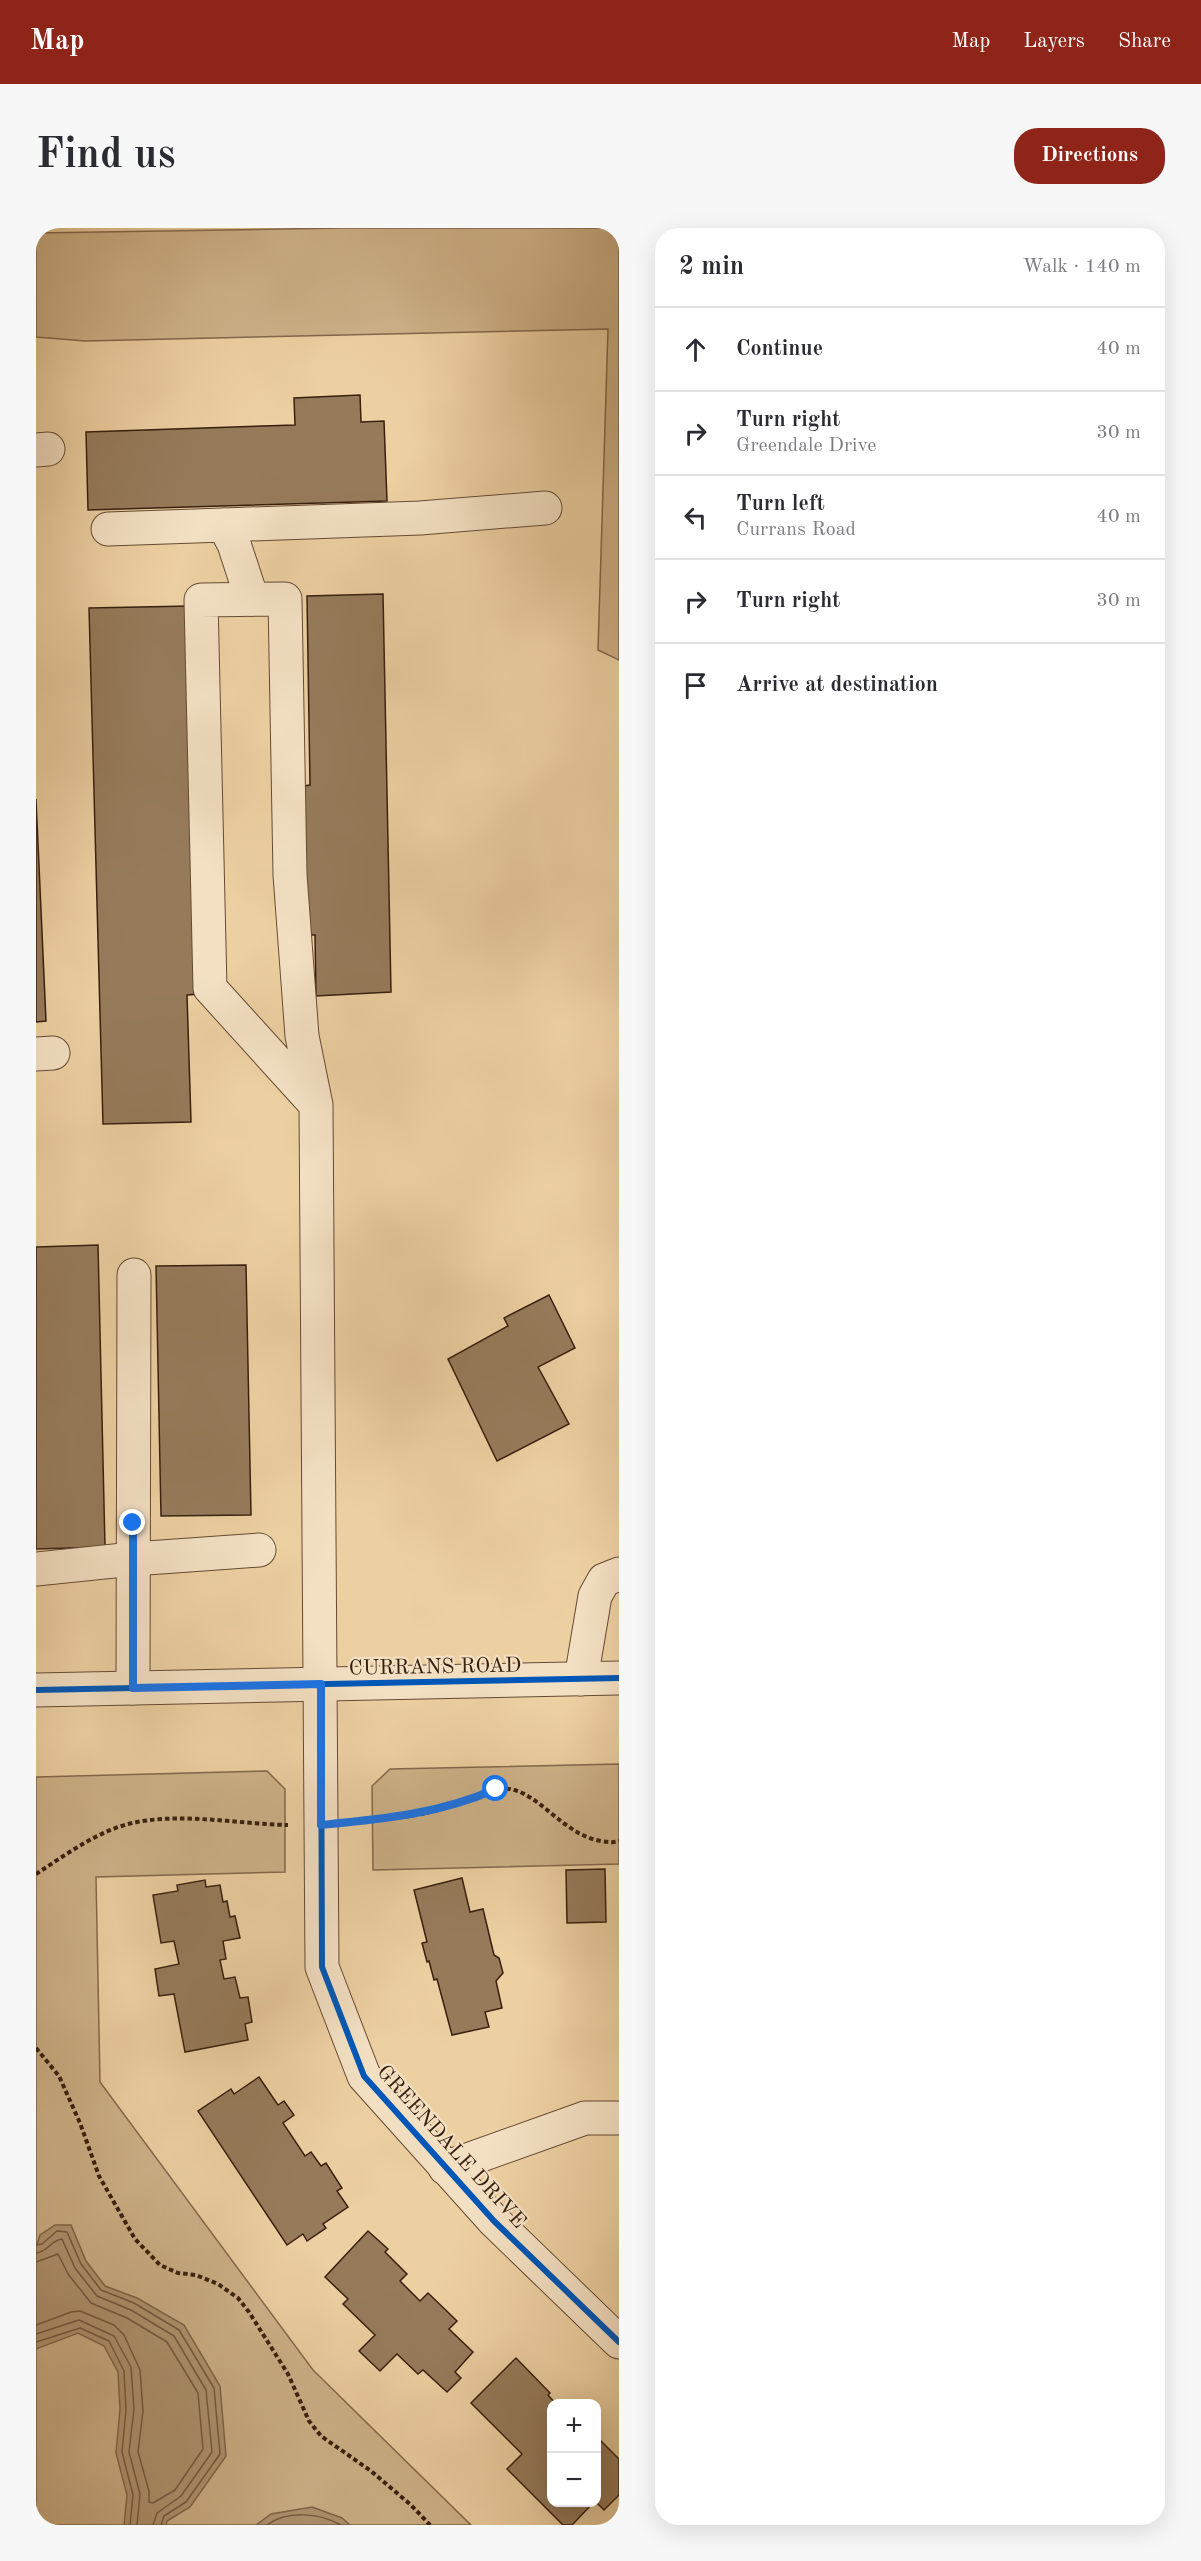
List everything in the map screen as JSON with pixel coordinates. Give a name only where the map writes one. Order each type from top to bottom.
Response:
[{"type":"street","points":[[108,529],[420,518],[545,508]]},
{"type":"street","points":[[224,525],[234,544],[252,599],[201,600],[210,988],[316,1105]]},
{"type":"street","name":"GREENDALE DRIVE","points":[[252,599],[285,599],[290,874],[302,1036],[316,1105],[322,1967],[364,2076],[494,2221],[619,2342]]},
{"type":"street","points":[[133,1688],[134,1275]]},
{"type":"street","points":[[36,1569],[259,1550]]},
{"type":"street","points":[[581,1679],[595,1596],[604,1580],[619,1574]]},
{"type":"street","name":"CURRANS ROAD","points":[[36,1690],[619,1678]]},
{"type":"street","points":[[446,2168],[585,2118],[619,2118]]},
{"type":"path","points":[[36,1874],[88,1840],[135,1822],[175,1818],[259,1824],[321,1825],[423,1814],[477,1798],[496,1789],[511,1789],[525,1794],[553,1817],[587,1839],[614,1843],[619,1841]]},
{"type":"path","points":[[36,2048],[59,2076],[80,2123],[99,2176],[135,2239],[160,2265],[178,2273],[196,2275],[218,2284],[238,2298],[288,2374],[309,2421],[321,2436],[371,2471],[411,2505],[430,2525]]},
{"type":"shaded area","points":[[342,228],[619,228],[619,660],[598,650],[608,329],[85,341],[36,337],[36,233]]},
{"type":"shaded area","points":[[619,1764],[619,1864],[373,1870],[372,1786],[390,1769]]},
{"type":"shaded area","points":[[267,1771],[285,1789],[285,1872],[96,1877],[100,2082],[313,2370],[471,2525],[36,2525],[36,1777]]},
{"type":"water","points":[[55,2225],[71,2225],[86,2261],[105,2286],[137,2298],[184,2325],[220,2386],[226,2456],[190,2507],[167,2521],[166,2525],[124,2525],[127,2495],[116,2453],[120,2409],[118,2372],[104,2346],[78,2333],[36,2349],[36,2247],[40,2235]]},
{"type":"water","points":[[312,2507],[342,2518],[350,2525],[256,2525],[271,2514]]},
{"type":"building","points":[[360,395],[361,422],[384,421],[387,501],[88,510],[86,432],[295,425],[294,398]]},
{"type":"building","points":[[383,594],[391,992],[316,996],[315,935],[300,935],[297,787],[310,785],[307,596]]},
{"type":"building","points":[[190,606],[200,994],[187,995],[191,1122],[103,1124],[89,608]]},
{"type":"building","points":[[36,799],[46,1021],[36,1022]]},
{"type":"building","points":[[98,1245],[105,1547],[36,1549],[36,1247]]},
{"type":"building","points":[[246,1265],[251,1515],[161,1516],[156,1266]]},
{"type":"building","points":[[549,1295],[575,1348],[538,1367],[569,1424],[497,1461],[448,1359],[508,1326],[504,1318]]},
{"type":"building","points":[[605,1869],[606,1922],[567,1923],[566,1870]]},
{"type":"building","points":[[462,1878],[470,1912],[483,1909],[494,1955],[499,1958],[503,1973],[496,1981],[502,2008],[485,2012],[489,2027],[452,2035],[437,1979],[434,1980],[422,1943],[427,1942],[414,1890]]},
{"type":"building","points":[[205,1880],[206,1887],[220,1885],[223,1902],[227,1901],[230,1917],[235,1916],[240,1938],[223,1941],[226,1959],[220,1960],[224,1979],[235,1977],[240,1998],[248,1997],[252,2022],[245,2024],[248,2040],[185,2052],[174,1994],[159,1996],[155,1969],[179,1964],[174,1941],[161,1943],[153,1895],[178,1891],[177,1885]]},
{"type":"building","points":[[259,2077],[278,2105],[284,2101],[294,2115],[283,2123],[305,2156],[311,2152],[321,2166],[326,2163],[342,2188],[337,2191],[348,2207],[323,2224],[326,2228],[307,2241],[303,2234],[287,2245],[198,2111],[231,2089],[234,2094]]},
{"type":"building","points":[[368,2231],[388,2249],[385,2252],[407,2274],[400,2281],[420,2301],[428,2293],[457,2321],[449,2329],[473,2352],[455,2372],[461,2378],[447,2392],[423,2370],[418,2374],[397,2354],[380,2371],[359,2351],[375,2335],[343,2304],[348,2299],[325,2277]]},
{"type":"building","points":[[516,2358],[550,2393],[548,2395],[552,2399],[547,2399],[547,2507],[589,2507],[572,2525],[563,2525],[507,2469],[522,2454],[471,2403]]},
{"type":"building","points":[[601,2441],[619,2459],[619,2495],[604,2510],[601,2507]]},
{"type":"cycle path","points":[[36,1690],[619,1678]]},
{"type":"cycle path","points":[[321,1684],[322,1967],[364,2076],[494,2221],[619,2342]]},
{"type":"route","points":[[133,1523],[133,1688],[321,1684],[321,1825],[423,1814],[477,1798],[496,1789]]}]
